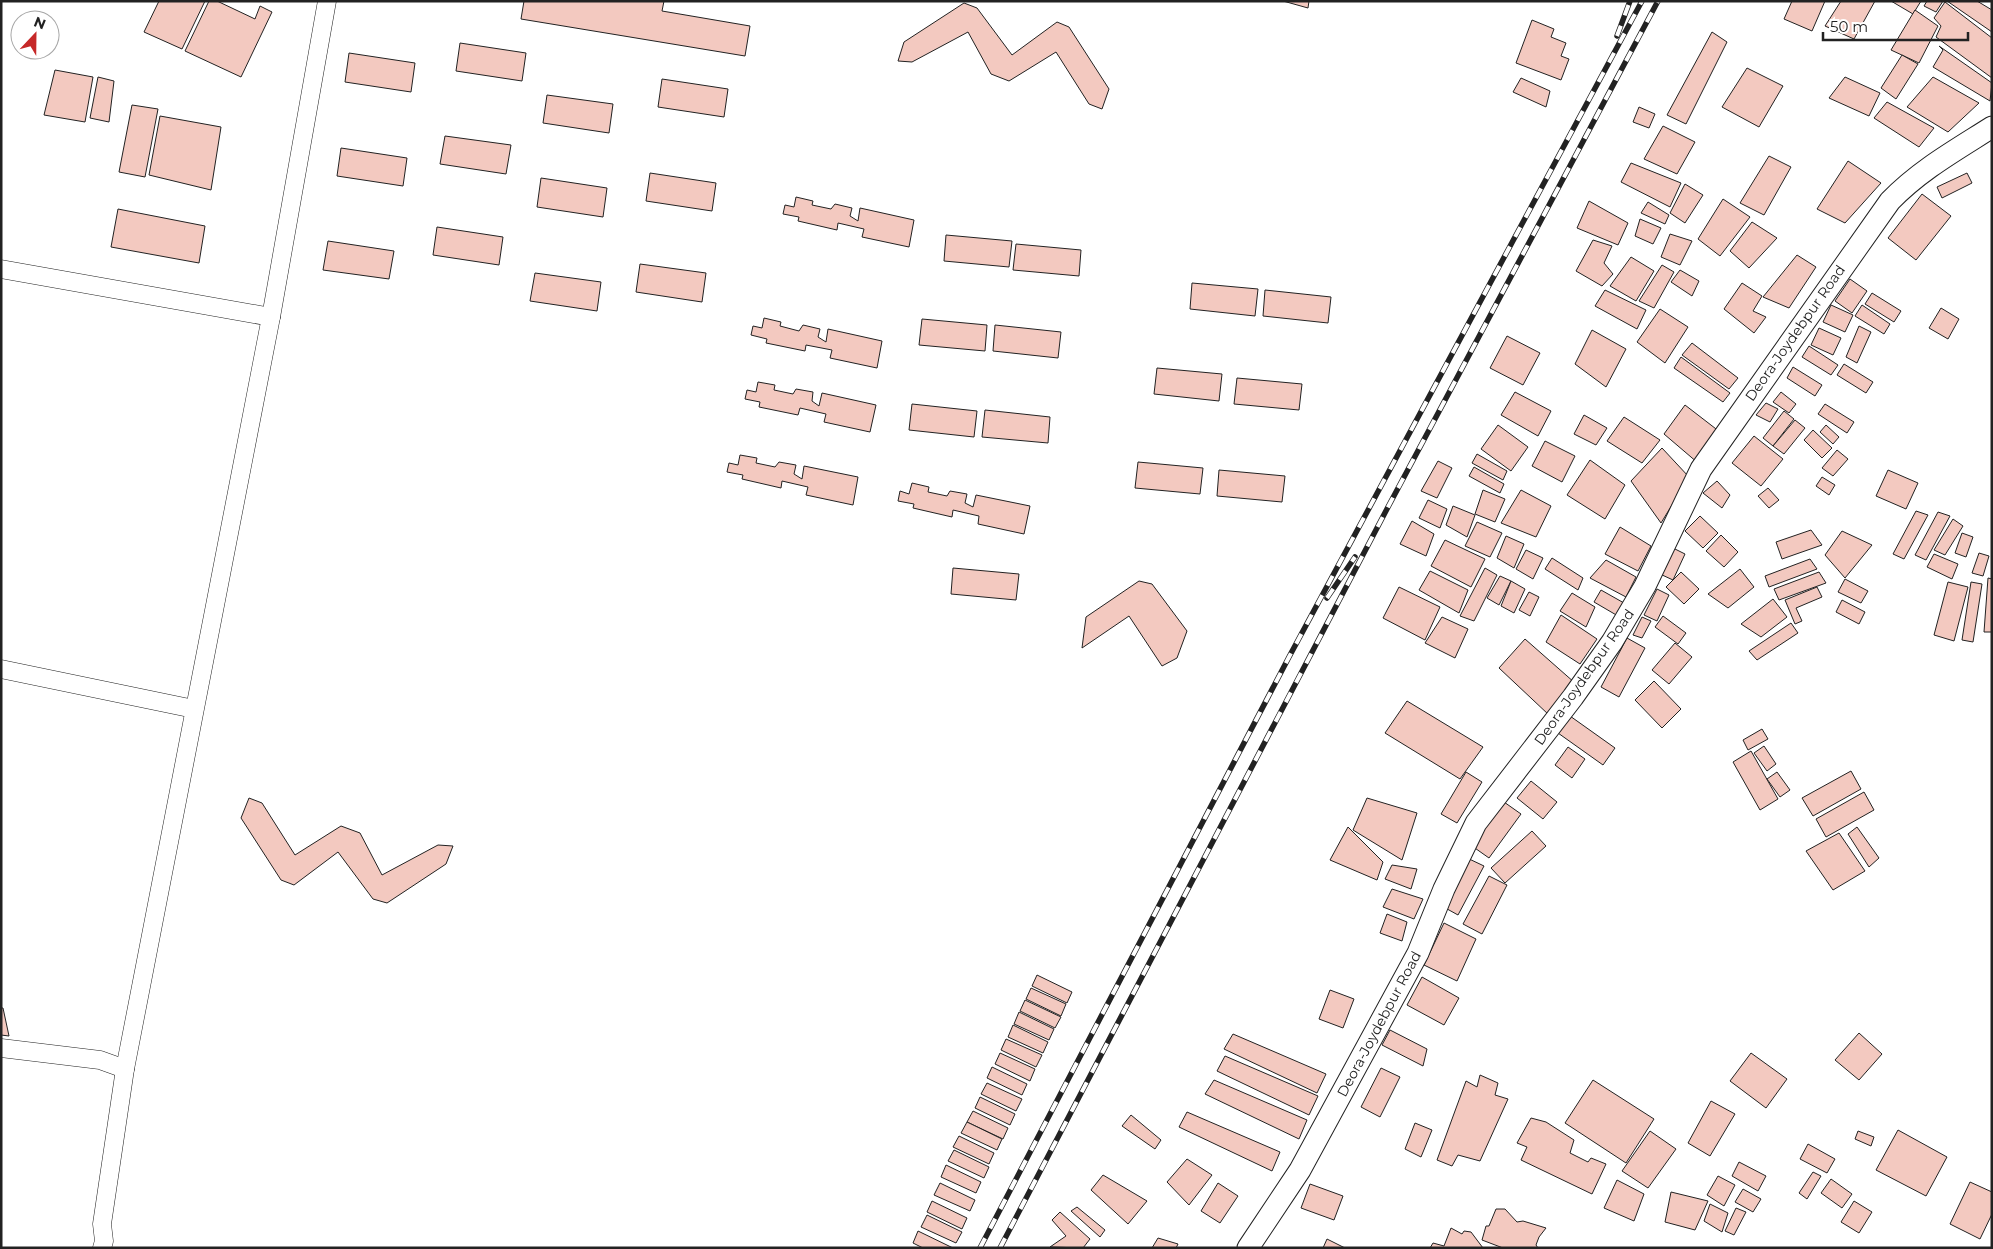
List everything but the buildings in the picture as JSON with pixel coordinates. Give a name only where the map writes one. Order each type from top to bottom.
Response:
[{"type":"street","points":[[102,1248],[104,1240],[102,1224],[126,1068],[271,317],[327,1]]},
{"type":"street","name":"Deora-Joydebpur Road","points":[[1248,1248],[1300,1170],[1418,953],[1444,889],[1476,823],[1612,642],[1646,586],[1701,470],[1890,201],[1908,182],[1935,162],[1992,127]]},
{"type":"street","points":[[1,269],[271,317]]},
{"type":"street","points":[[1,669],[194,709]]},
{"type":"street","points":[[1,1048],[100,1060],[126,1068]]},
{"type":"railway","points":[[1617,36],[1630,1]]},
{"type":"railway","points":[[980,1248],[1289,657],[1642,1]]},
{"type":"railway","points":[[1000,1248],[1388,507],[1658,1]]},
{"type":"railway","points":[[1327,598],[1355,557]]}]
